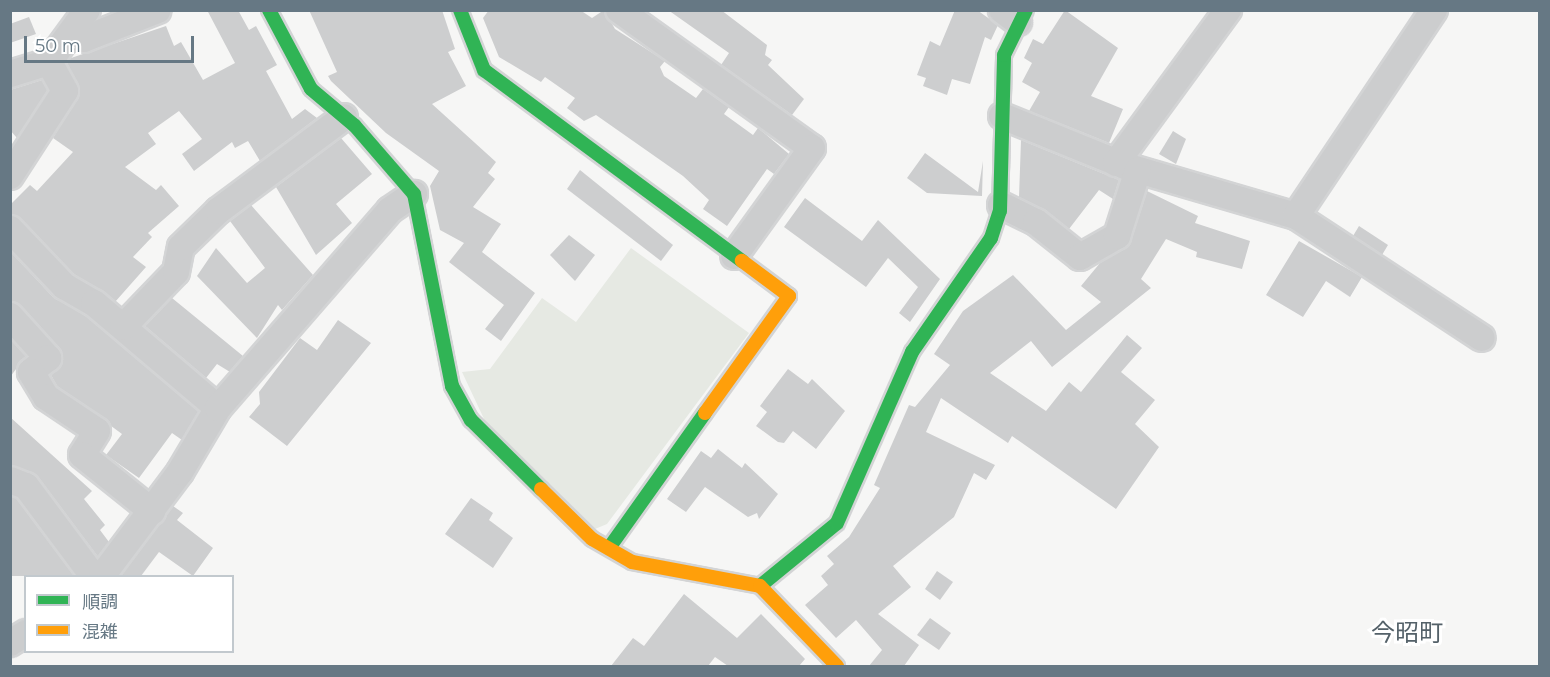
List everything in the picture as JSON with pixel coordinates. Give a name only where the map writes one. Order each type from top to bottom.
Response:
[{"type":"street","points":[[10,74],[49,62],[87,10]]},
{"type":"street","points":[[69,36],[84,39],[158,10]]},
{"type":"street","points":[[269,10],[311,89],[344,117],[414,194],[452,386],[471,420],[592,539],[632,562],[682,575],[760,586],[837,666]]},
{"type":"street","points":[[460,10],[484,70],[789,296],[609,548]]},
{"type":"street","points":[[618,10],[812,148],[734,256]]},
{"type":"street","points":[[1001,205],[1036,222],[1080,257],[1117,236],[1127,166],[1228,10]]},
{"type":"street","points":[[1296,216],[1434,10]]},
{"type":"street","points":[[760,586],[837,522],[893,388],[991,238],[1001,205],[1004,55],[1015,14]]},
{"type":"street","points":[[10,176],[65,91],[49,62]]},
{"type":"street","points":[[1002,116],[1127,166],[1296,216],[1482,338]]},
{"type":"street","points":[[123,327],[176,272],[181,247],[218,211],[344,117]]},
{"type":"street","points":[[103,575],[152,511],[218,408],[390,210],[414,194]]},
{"type":"street","points":[[10,229],[64,286],[123,327],[218,408]]},
{"type":"street","points":[[10,316],[48,358],[31,372],[46,397],[97,431],[82,455],[152,511]]},
{"type":"street","points":[[10,480],[26,486],[92,575]]},
{"type":"street","points":[[10,643],[24,634]]},
{"type":"shaded area","points":[[631,248],[749,333],[607,524],[595,529],[485,421],[462,372],[490,369],[542,298],[576,322]]},
{"type":"building","points":[[207,10],[238,10],[249,30],[256,26],[277,65],[266,71],[292,119],[305,109],[317,118],[260,161],[248,141],[235,148],[232,142],[194,171],[182,154],[202,139],[179,111],[148,133],[156,144],[125,167],[156,190],[161,185],[179,206],[148,233],[152,237],[133,257],[146,267],[115,302],[73,274],[10,214],[10,205],[30,185],[37,191],[73,152],[53,138],[80,92],[67,63],[71,58],[166,26],[174,46],[181,42],[203,80],[235,63]]},
{"type":"building","points":[[309,10],[442,10],[455,49],[448,52],[466,86],[432,104],[496,162],[488,173],[495,179],[473,207],[501,224],[482,252],[535,293],[501,341],[485,329],[504,305],[449,262],[464,243],[440,230],[430,186],[439,171],[386,133],[331,81],[328,76],[337,72]]},
{"type":"building","points":[[489,10],[580,10],[592,18],[604,10],[615,29],[665,61],[660,67],[664,76],[696,98],[703,89],[729,107],[724,114],[753,135],[758,128],[789,154],[774,174],[767,169],[727,226],[703,209],[709,200],[683,176],[596,115],[584,121],[567,108],[575,98],[545,77],[541,82],[499,57],[483,18]]},
{"type":"building","points":[[668,10],[721,10],[767,45],[765,55],[772,60],[768,65],[804,99],[792,115],[721,65],[729,53]]},
{"type":"building","points":[[955,10],[977,10],[998,25],[991,40],[985,37],[970,84],[952,79],[947,95],[923,86],[926,78],[917,75],[930,41],[940,46]]},
{"type":"building","points":[[1065,10],[1118,48],[1091,96],[1123,109],[1109,143],[1029,111],[1040,92],[1022,82],[1032,63],[1024,58],[1033,39],[1043,44]]},
{"type":"building","points":[[29,17],[36,34],[10,43],[10,24]]},
{"type":"building","points":[[42,80],[48,90],[17,138],[10,130],[10,90]]},
{"type":"building","points":[[1173,131],[1186,139],[1176,164],[1159,154]]},
{"type":"building","points":[[341,138],[372,174],[336,204],[352,223],[316,255],[276,187]]},
{"type":"building","points":[[1021,140],[1119,180],[1113,199],[1099,190],[1069,229],[1019,197]]},
{"type":"building","points":[[925,153],[978,192],[983,161],[982,196],[927,193],[907,178]]},
{"type":"building","points":[[580,170],[673,245],[661,261],[567,189]]},
{"type":"building","points":[[1147,191],[1198,216],[1195,223],[1250,241],[1242,269],[1196,257],[1197,252],[1166,239],[1141,279],[1151,288],[1052,367],[1031,341],[990,373],[1046,411],[1069,382],[1081,392],[1127,335],[1142,348],[1121,372],[1155,400],[1135,424],[1159,447],[1116,509],[1012,436],[1008,443],[941,398],[926,432],[995,465],[986,480],[974,473],[954,517],[893,566],[911,587],[878,614],[919,645],[904,666],[869,666],[882,650],[856,620],[836,638],[805,605],[828,585],[821,576],[834,564],[827,556],[849,537],[880,488],[874,485],[909,405],[915,407],[950,365],[934,354],[963,311],[1013,275],[1066,330],[1101,302],[1081,286],[1100,263],[1131,241]]},
{"type":"building","points":[[805,198],[862,241],[878,220],[940,279],[910,322],[899,313],[918,287],[888,258],[866,287],[784,227]]},
{"type":"building","points":[[251,205],[313,275],[282,310],[278,305],[257,338],[197,276],[216,248],[247,283],[265,268],[230,221]]},
{"type":"building","points":[[1359,226],[1388,245],[1382,255],[1353,236]]},
{"type":"building","points":[[569,235],[595,255],[575,281],[550,255]]},
{"type":"building","points":[[1299,241],[1362,277],[1350,297],[1326,281],[1303,317],[1266,295]]},
{"type":"building","points":[[10,251],[53,297],[85,315],[199,411],[182,440],[172,433],[139,478],[106,455],[122,434],[57,386],[51,375],[63,354],[21,306],[10,301]]},
{"type":"building","points":[[172,298],[243,356],[230,372],[217,364],[206,378],[145,326]]},
{"type":"building","points":[[338,320],[371,343],[287,446],[249,417],[260,404],[259,392],[300,338],[317,350]]},
{"type":"building","points":[[10,339],[26,356],[10,377]]},
{"type":"building","points":[[788,369],[808,384],[812,379],[845,411],[816,449],[793,431],[784,443],[778,442],[756,426],[767,412],[760,406]]},
{"type":"building","points":[[10,417],[92,491],[84,499],[105,525],[100,530],[109,542],[98,557],[38,477],[10,465]]},
{"type":"building","points":[[718,449],[742,468],[745,463],[778,494],[759,519],[757,513],[748,517],[705,487],[686,512],[667,499],[701,451],[711,458]]},
{"type":"building","points":[[10,496],[17,498],[74,575],[10,576]]},
{"type":"building","points":[[471,498],[493,513],[489,520],[513,538],[493,568],[445,534]]},
{"type":"building","points":[[173,506],[183,513],[177,520],[213,548],[194,575],[159,552],[142,575],[121,575]]},
{"type":"building","points":[[937,571],[953,582],[940,600],[925,589]]},
{"type":"building","points":[[684,594],[737,638],[761,614],[805,659],[799,666],[728,666],[715,657],[708,666],[611,666],[633,638],[644,646]]},
{"type":"building","points":[[930,618],[951,633],[939,650],[917,635]]},
{"type":"traffic: fast","points":[[269,10],[311,89],[355,126],[414,194],[452,386],[471,420],[541,489]]},
{"type":"traffic: fast","points":[[460,10],[484,70],[742,261]]},
{"type":"traffic: fast","points":[[760,586],[837,523],[912,352],[991,238],[1000,211],[1004,55],[1026,10]]},
{"type":"traffic: fast","points":[[609,548],[705,413]]},
{"type":"traffic: slow","points":[[705,413],[789,296],[742,261]]},
{"type":"traffic: slow","points":[[541,489],[592,539],[632,562],[760,586],[837,666]]},
{"type":"district","name":"今昭町","points":[[1407,633]]}]
